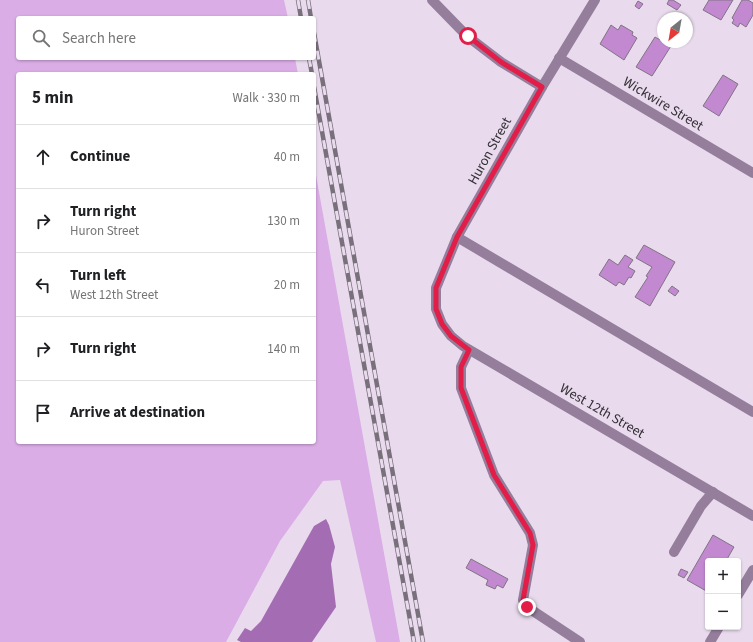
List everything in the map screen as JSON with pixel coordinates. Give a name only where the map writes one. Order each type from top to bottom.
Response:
[{"type":"street","points":[[432,0],[479,45],[501,62],[542,87]]},
{"type":"street","name":"Huron Street","points":[[442,324],[436,309],[436,288],[457,237],[542,87],[595,0]]},
{"type":"street","name":"Wickwire Street","points":[[559,58],[753,173]]},
{"type":"street","points":[[457,237],[753,412]]},
{"type":"street","name":"West 12th Street","points":[[442,324],[451,336],[469,350],[753,516]]},
{"type":"street","points":[[469,350],[461,367],[461,388],[494,475],[530,533],[533,545],[523,600],[527,607],[580,642]]},
{"type":"street","points":[[674,552],[701,506],[713,492]]},
{"type":"street","points":[[739,594],[753,570]]},
{"type":"street","points":[[710,642],[717,630]]},
{"type":"shaded area","points":[[0,0],[284,0],[288,16],[16,16],[16,60],[295,60],[298,72],[16,72],[16,444],[316,444],[316,175],[400,642],[376,642],[340,480],[323,481],[280,541],[226,642],[0,642]]},
{"type":"shaded area","points":[[326,519],[335,547],[331,564],[336,607],[312,642],[241,642],[237,640],[245,628],[251,631],[261,621],[314,526]]},
{"type":"building","points":[[669,0],[673,0],[681,5],[677,10],[667,4]]},
{"type":"building","points":[[709,0],[733,0],[721,20],[703,10]]},
{"type":"building","points":[[742,0],[748,0],[753,3],[753,15],[746,27],[740,23],[738,27],[732,23],[734,20],[732,18]]},
{"type":"building","points":[[638,1],[643,4],[639,9],[635,6]]},
{"type":"building","points":[[611,25],[618,30],[621,25],[633,32],[632,35],[637,38],[624,60],[600,44]]},
{"type":"building","points":[[655,37],[657,38],[657,48],[670,48],[652,76],[636,67]]},
{"type":"building","points":[[723,75],[738,84],[719,116],[703,106]]},
{"type":"building","points":[[644,245],[675,262],[650,306],[635,297],[648,277],[646,276],[652,267],[636,258]]},
{"type":"building","points":[[625,255],[633,260],[628,267],[635,271],[624,285],[619,282],[616,286],[599,275],[609,259],[618,265]]},
{"type":"building","points":[[672,286],[679,291],[675,296],[668,291]]},
{"type":"building","points":[[713,535],[734,547],[728,558],[705,558],[705,590],[687,580]]},
{"type":"building","points":[[471,559],[508,579],[503,588],[497,585],[495,589],[486,585],[488,580],[466,568]]},
{"type":"building","points":[[681,569],[688,572],[684,578],[678,575]]},
{"type":"railway","points":[[298,0],[301,16]]},
{"type":"railway","points":[[308,0],[311,16]]},
{"type":"railway","points":[[316,44],[423,642]]},
{"type":"railway","points":[[309,60],[312,72]]},
{"type":"railway","points":[[316,98],[414,642]]},
{"type":"route","points":[[468,36],[501,62],[542,87],[457,237],[436,288],[436,309],[442,324],[451,336],[469,350],[461,367],[461,388],[466,404],[494,475],[530,533],[533,545],[523,600],[527,607]]}]
